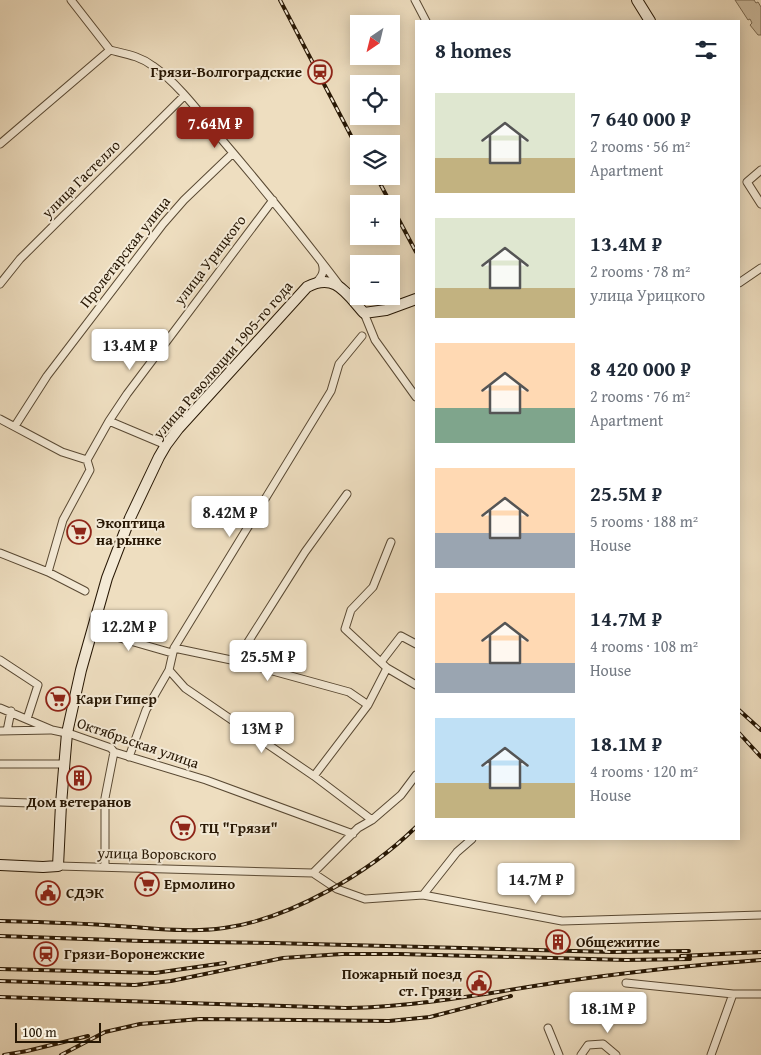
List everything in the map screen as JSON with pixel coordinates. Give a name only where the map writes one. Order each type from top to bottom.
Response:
[{"type":"street","points":[[70,0],[110,50],[140,58],[166,77],[184,96],[273,200],[341,287],[364,312],[375,340],[415,396]]},
{"type":"street","points":[[415,0],[425,20]]},
{"type":"street","points":[[637,0],[649,20]]},
{"type":"street","points":[[0,144],[110,50]]},
{"type":"street","name":"улица Гастелло","points":[[0,284],[20,259],[184,96]]},
{"type":"street","name":"Пролетарская улица","points":[[15,426],[47,376],[163,224],[184,200],[233,153]]},
{"type":"street","points":[[747,182],[761,170]]},
{"type":"street","points":[[740,179],[747,182],[761,204]]},
{"type":"street","name":"улица Урицкого","points":[[48,572],[63,520],[90,470],[87,460],[109,421],[127,394],[273,200]]},
{"type":"street","name":"улица Революции 1905-го года","points":[[316,283],[322,276],[324,269],[322,263]]},
{"type":"street","points":[[740,282],[761,268]]},
{"type":"street","name":"улица Революции 1905-го года","points":[[58,866],[64,764],[75,692],[107,578],[130,518],[166,445],[178,429],[294,300],[307,287],[316,283],[329,281],[341,287]]},
{"type":"street","points":[[364,312],[386,310],[413,301]]},
{"type":"street","points":[[129,757],[146,710],[170,670],[173,651],[331,391],[339,364],[362,336]]},
{"type":"street","points":[[0,419],[62,452],[87,460]]},
{"type":"street","points":[[109,421],[166,445]]},
{"type":"street","points":[[236,661],[305,552],[347,494]]},
{"type":"street","points":[[391,542],[373,587],[351,610],[345,629],[387,668],[415,684]]},
{"type":"street","points":[[0,553],[48,572],[85,591]]},
{"type":"street","points":[[92,630],[173,651],[236,661],[348,692],[368,705]]},
{"type":"street","points":[[381,662],[401,636],[415,643]]},
{"type":"street","points":[[0,660],[38,685],[27,718]]},
{"type":"street","points":[[314,776],[368,705],[387,668]]},
{"type":"street","points":[[170,670],[185,688],[314,776],[372,820]]},
{"type":"street","name":"Октябрьская улица","points":[[0,708],[11,711],[52,730],[68,733],[111,748],[114,752],[206,780],[352,834]]},
{"type":"street","points":[[11,711],[3,731],[52,730]]},
{"type":"street","points":[[105,867],[105,798],[114,752]]},
{"type":"street","points":[[0,764],[64,764]]},
{"type":"street","points":[[415,776],[401,795],[372,820],[358,828],[313,873],[337,889],[365,899],[423,895],[562,921],[761,915]]},
{"type":"street","points":[[0,802],[61,804]]},
{"type":"street","points":[[423,895],[457,852],[471,840]]},
{"type":"street","name":"улица Воровского","points":[[0,865],[313,873]]},
{"type":"street","points":[[626,983],[733,994],[761,994]]},
{"type":"street","points":[[711,1055],[733,994]]},
{"type":"street","points":[[548,1028],[559,1055]]},
{"type":"street","points":[[581,1055],[588,1045],[603,1044],[616,1055]]},
{"type":"shaded area","points":[[735,0],[754,0],[756,3],[758,2],[761,7],[761,35],[758,35],[750,25],[752,23],[750,19],[748,20]]},
{"type":"railway","points":[[280,0],[351,135]]},
{"type":"railway","points":[[381,185],[386,195]]},
{"type":"railway","points":[[400,222],[415,250]]},
{"type":"railway","points":[[740,711],[761,730]]},
{"type":"railway","points":[[740,734],[761,757]]},
{"type":"railway","points":[[0,921],[74,923],[184,930],[224,928],[249,923],[301,904],[352,877],[397,844],[415,828]]},
{"type":"railway","points":[[0,936],[611,952],[689,951]]},
{"type":"railway","points":[[681,956],[761,952]]},
{"type":"railway","points":[[0,981],[135,985],[171,981],[283,958],[342,954],[626,960],[690,959]]},
{"type":"railway","points":[[0,997],[346,1008],[372,1007],[449,999],[631,973],[761,960]]},
{"type":"railway","points":[[0,969],[155,973],[225,963]]},
{"type":"railway","points":[[61,1055],[105,1032],[140,1024],[200,1019],[389,1021],[430,1017],[511,996]]},
{"type":"railway","points":[[4,1055],[88,1036]]},
{"type":"place","name":"Грязи-Волгоградские","points":[[320,72]]},
{"type":"place","name":"Экоптица на рынке","points":[[79,532]]},
{"type":"place","name":"Кари Гипер","points":[[58,699]]},
{"type":"place","name":"Дом ветеранов","points":[[79,778]]},
{"type":"place","name":"ТЦ \"Грязи\"","points":[[183,828]]},
{"type":"place","name":"Ермолино","points":[[147,884]]},
{"type":"place","name":"СДЭК","points":[[48,893]]},
{"type":"place","name":"Общежитие","points":[[558,942]]},
{"type":"place","name":"Грязи-Воронежские","points":[[46,954]]},
{"type":"place","name":"Пожарный поезд ст. Грязи","points":[[479,983]]}]
